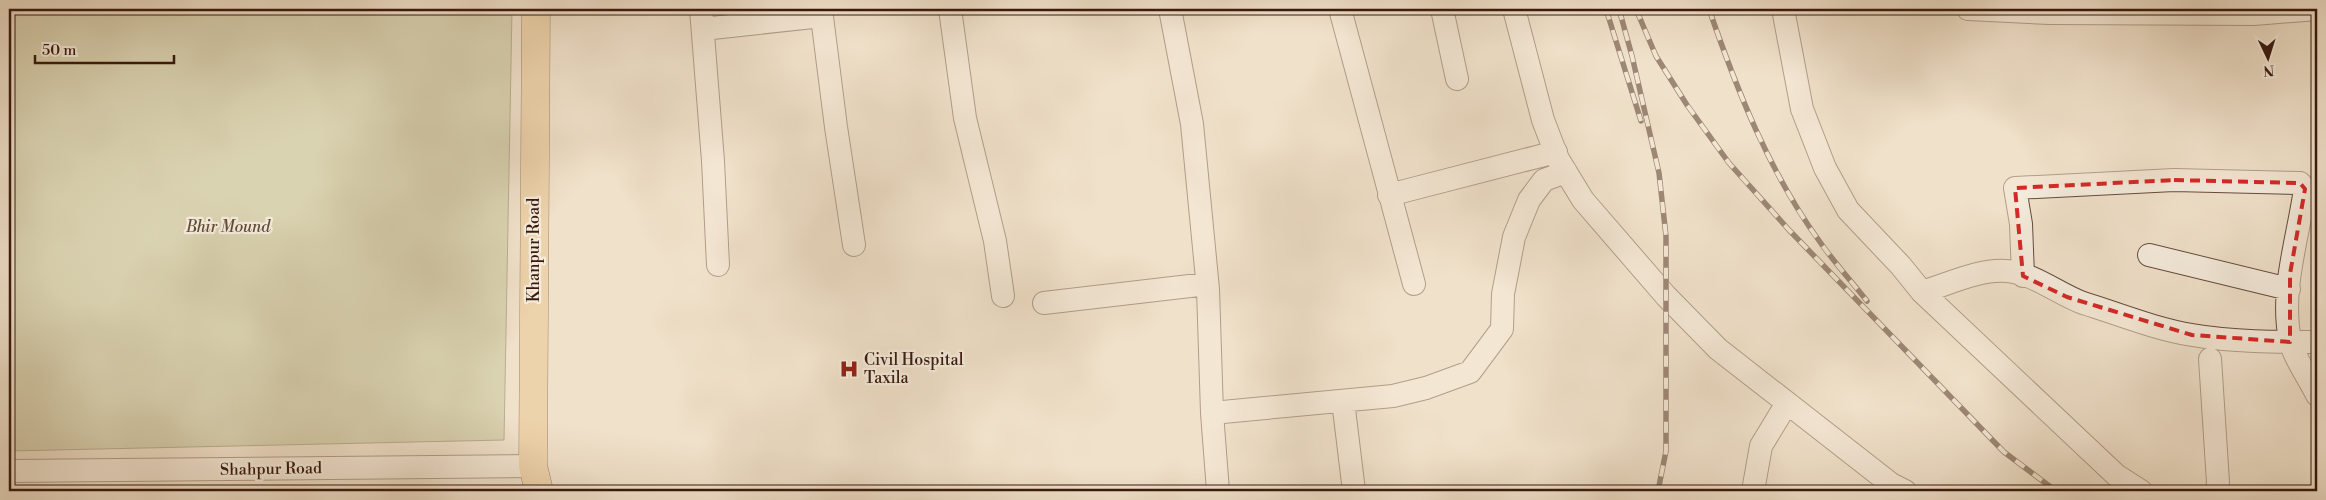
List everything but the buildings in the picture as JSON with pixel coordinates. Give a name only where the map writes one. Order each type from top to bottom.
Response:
[{"type":"highway","name":"Khanpur Road","points":[[536,9],[536,479]]},
{"type":"street","points":[[950,9],[965,118],[994,241],[1003,296]]},
{"type":"street","points":[[1170,9],[1192,124],[1207,284],[1212,413],[1218,491]]},
{"type":"street","points":[[1340,9],[1414,284]]},
{"type":"street","points":[[1442,9],[1458,78]]},
{"type":"street","points":[[1514,9],[1543,120],[1556,152],[1583,200],[1666,296],[1718,349],[1891,484],[1905,491]]},
{"type":"street","points":[[1783,9],[1802,109],[1825,168],[1848,210],[1901,266],[1922,292],[2116,475],[2141,491]]},
{"type":"street","points":[[1968,9],[2049,13],[2254,14],[2317,9]]},
{"type":"street","points":[[718,265],[713,161],[702,19],[822,12],[836,127],[854,245]]},
{"type":"street","points":[[1389,195],[1556,152]]},
{"type":"street","points":[[1212,413],[1393,396],[1426,388],[1470,372],[1502,329],[1503,294],[1514,237],[1529,200],[1544,180],[1566,172]]},
{"type":"street","points":[[2023,276],[2021,224],[2015,188],[2174,180],[2300,183],[2305,189],[2307,231],[2289,289],[2290,342],[2317,395]]},
{"type":"street","points":[[2149,255],[2289,289]]},
{"type":"street","points":[[1922,292],[1990,271],[2008,271],[2067,297],[2157,327],[2192,335],[2290,342],[2317,342]]},
{"type":"street","points":[[1044,303],[1207,284]]},
{"type":"street","points":[[2210,359],[2217,491]]},
{"type":"street","points":[[1342,401],[1354,491]]},
{"type":"street","points":[[1753,491],[1761,446],[1787,403]]},
{"type":"street","name":"Shahpur Road","points":[[9,471],[536,479]]},
{"type":"highlighted area","points":[[2174,180],[2300,183],[2305,189],[2290,274],[2290,342],[2192,335],[2067,297],[2023,276],[2015,188]]},
{"type":"green space","name":"Bhir Mound","points":[[9,9],[512,9],[504,440],[9,451]]},
{"type":"green space","points":[[9,487],[500,491],[9,491]]},
{"type":"railway","points":[[1606,9],[1641,121]]},
{"type":"railway","points":[[1619,9],[1659,173],[1666,236],[1666,451],[1658,491]]},
{"type":"railway","points":[[1636,9],[1656,56],[1687,105],[1729,163],[1789,230],[2004,452],[2056,491]]},
{"type":"railway","points":[[1709,9],[1743,100],[1785,187],[1820,242],[1867,301]]},
{"type":"place","name":"Civil Hospital Taxila","points":[[849,369]]}]
